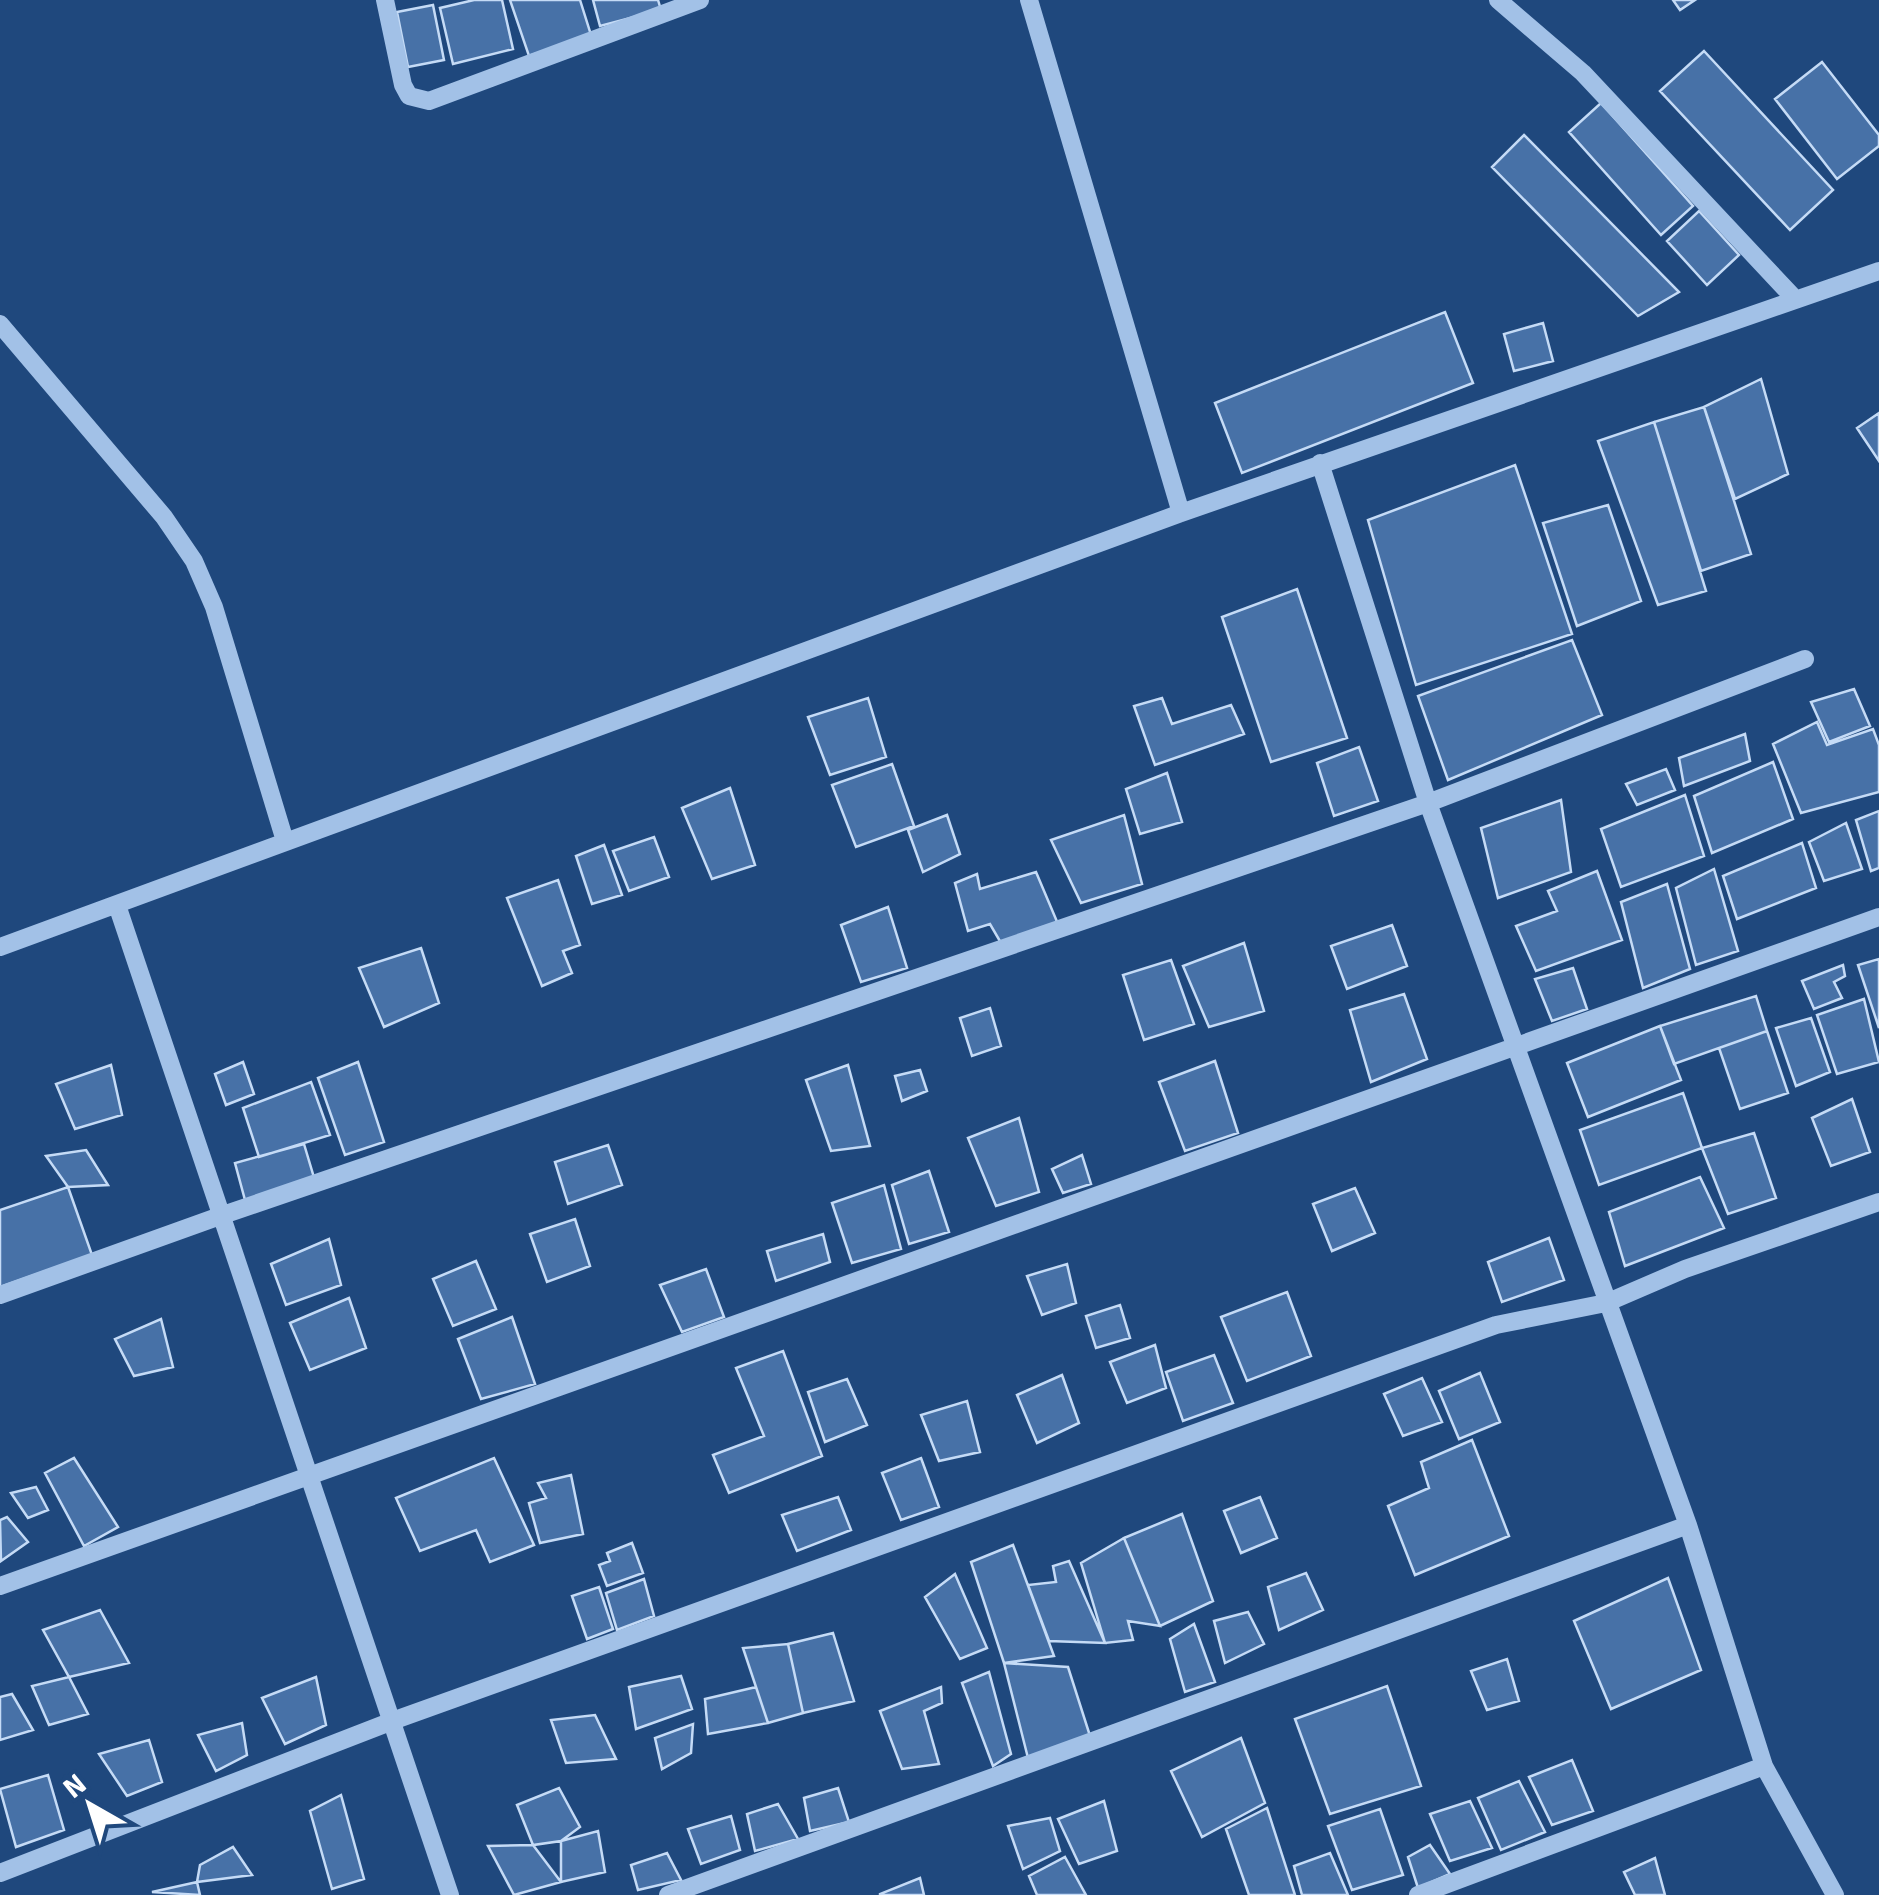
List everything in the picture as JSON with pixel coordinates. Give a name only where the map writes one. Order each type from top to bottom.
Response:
[{"type":"street","points":[[385,0],[403,86],[417,101],[429,101],[700,0]]},
{"type":"street","points":[[1029,0],[1181,513]]},
{"type":"street","points":[[1498,0],[1583,73],[1795,299]]},
{"type":"street","points":[[0,947],[1181,513],[1879,271]]},
{"type":"street","points":[[0,324],[164,517],[194,562],[214,607],[285,840]]},
{"type":"street","points":[[1320,463],[1428,803],[1688,1525],[1764,1766],[1835,1895]]},
{"type":"street","points":[[0,1296],[220,1216],[1428,803],[1805,659]]},
{"type":"street","points":[[117,905],[395,1720],[450,1895]]},
{"type":"street","points":[[0,1586],[1879,918]]},
{"type":"street","points":[[0,1873],[395,1720],[1496,1325],[1606,1303],[1685,1268],[1879,1202]]},
{"type":"street","points":[[668,1895],[1688,1525]]},
{"type":"street","points":[[1418,1895],[1764,1766]]},
{"type":"building","points":[[474,0],[502,0],[513,49],[453,64],[440,8]]},
{"type":"building","points":[[510,0],[580,0],[591,35],[529,56]]},
{"type":"building","points":[[593,0],[658,0],[661,10],[600,26]]},
{"type":"building","points":[[1673,0],[1695,0],[1680,10]]},
{"type":"building","points":[[433,5],[444,60],[408,67],[397,12]]},
{"type":"building","points":[[1704,51],[1833,190],[1790,230],[1660,91]]},
{"type":"building","points":[[1822,62],[1879,135],[1879,146],[1837,179],[1775,99]]},
{"type":"building","points":[[1601,103],[1693,206],[1661,235],[1569,132]]},
{"type":"building","points":[[1524,135],[1679,292],[1638,316],[1492,167]]},
{"type":"building","points":[[1699,211],[1739,255],[1707,285],[1667,241]]},
{"type":"building","points":[[1445,312],[1473,383],[1242,473],[1215,403]]},
{"type":"building","points":[[1543,323],[1553,361],[1514,371],[1504,334]]},
{"type":"building","points":[[1761,379],[1788,474],[1735,499],[1704,407]]},
{"type":"building","points":[[1704,407],[1751,554],[1701,571],[1654,422]]},
{"type":"building","points":[[1879,413],[1879,461],[1857,428]]},
{"type":"building","points":[[1654,422],[1706,591],[1658,605],[1598,441]]},
{"type":"building","points":[[1515,465],[1572,634],[1416,685],[1368,520]]},
{"type":"building","points":[[1608,505],[1641,601],[1577,626],[1543,523]]},
{"type":"building","points":[[1297,589],[1347,738],[1271,762],[1222,617]]},
{"type":"building","points":[[1572,640],[1602,715],[1448,780],[1418,696]]},
{"type":"building","points":[[1854,689],[1870,726],[1829,742],[1811,702]]},
{"type":"building","points":[[868,698],[886,757],[830,775],[808,717]]},
{"type":"building","points":[[1162,698],[1172,724],[1231,705],[1244,734],[1155,765],[1134,706]]},
{"type":"building","points":[[1817,722],[1827,745],[1873,729],[1879,745],[1879,792],[1801,813],[1773,744]]},
{"type":"building","points":[[1745,734],[1750,761],[1684,786],[1679,758]]},
{"type":"building","points":[[1359,747],[1378,801],[1334,816],[1317,763]]},
{"type":"building","points":[[1773,762],[1793,819],[1712,853],[1694,796]]},
{"type":"building","points":[[892,764],[914,826],[856,847],[832,785]]},
{"type":"building","points":[[1666,769],[1675,790],[1637,805],[1626,784]]},
{"type":"building","points":[[1167,773],[1182,822],[1140,834],[1126,789]]},
{"type":"building","points":[[730,788],[755,865],[712,879],[682,808]]},
{"type":"building","points":[[1685,795],[1704,856],[1621,887],[1601,829]]},
{"type":"building","points":[[1561,800],[1571,872],[1498,898],[1481,828]]},
{"type":"building","points":[[1879,811],[1879,868],[1871,871],[1856,820]]},
{"type":"building","points":[[947,815],[960,854],[923,872],[908,830]]},
{"type":"building","points":[[1124,815],[1142,884],[1081,903],[1051,840]]},
{"type":"building","points":[[1846,823],[1862,869],[1824,881],[1809,842]]},
{"type":"building","points":[[654,837],[669,877],[629,891],[613,851]]},
{"type":"building","points":[[1802,843],[1816,888],[1737,919],[1723,876]]},
{"type":"building","points":[[604,845],[622,895],[592,904],[576,856]]},
{"type":"building","points":[[1714,869],[1738,951],[1696,965],[1676,888]]},
{"type":"building","points":[[1597,871],[1622,940],[1536,971],[1516,926],[1557,911],[1548,891]]},
{"type":"building","points":[[1036,872],[1058,924],[1001,943],[990,924],[968,931],[955,883],[977,874],[980,889]]},
{"type":"building","points":[[558,880],[580,945],[563,951],[572,973],[542,986],[507,898]]},
{"type":"building","points":[[1667,884],[1690,969],[1643,988],[1621,902]]},
{"type":"building","points":[[888,907],[907,968],[861,982],[841,925]]},
{"type":"building","points":[[1392,925],[1407,966],[1347,989],[1331,946]]},
{"type":"building","points":[[1244,943],[1264,1011],[1209,1027],[1183,966]]},
{"type":"building","points":[[421,948],[439,1003],[384,1027],[359,968]]},
{"type":"building","points":[[1879,959],[1879,1028],[1858,965]]},
{"type":"building","points":[[1171,960],[1194,1024],[1144,1040],[1123,975]]},
{"type":"building","points":[[1843,965],[1845,976],[1834,982],[1842,998],[1814,1009],[1802,981]]},
{"type":"building","points":[[1573,968],[1587,1009],[1552,1021],[1535,979]]},
{"type":"building","points":[[1404,994],[1427,1059],[1371,1082],[1350,1010]]},
{"type":"building","points":[[1756,996],[1767,1031],[1674,1064],[1660,1026]]},
{"type":"building","points":[[1864,999],[1879,1062],[1837,1074],[1817,1015]]},
{"type":"building","points":[[990,1008],[1001,1046],[972,1056],[960,1018]]},
{"type":"building","points":[[1811,1018],[1830,1072],[1796,1086],[1776,1028]]},
{"type":"building","points":[[1660,1026],[1681,1080],[1588,1117],[1567,1063]]},
{"type":"building","points":[[1767,1031],[1788,1093],[1740,1109],[1719,1048]]},
{"type":"building","points":[[1215,1061],[1238,1133],[1185,1151],[1159,1082]]},
{"type":"building","points":[[243,1062],[254,1094],[226,1105],[215,1074]]},
{"type":"building","points":[[358,1062],[384,1142],[345,1155],[318,1078]]},
{"type":"building","points":[[111,1065],[122,1115],[75,1129],[56,1084]]},
{"type":"building","points":[[848,1065],[870,1146],[831,1151],[806,1080]]},
{"type":"building","points":[[920,1070],[927,1091],[902,1101],[895,1076]]},
{"type":"building","points":[[311,1082],[330,1135],[259,1157],[243,1108]]},
{"type":"building","points":[[1683,1093],[1702,1148],[1599,1185],[1580,1130]]},
{"type":"building","points":[[1852,1099],[1870,1152],[1831,1166],[1812,1118]]},
{"type":"building","points":[[1019,1118],[1039,1192],[996,1206],[968,1138]]},
{"type":"building","points":[[1754,1133],[1776,1198],[1728,1214],[1702,1148]]},
{"type":"building","points":[[304,1144],[315,1181],[245,1200],[235,1163]]},
{"type":"building","points":[[608,1145],[622,1185],[568,1204],[555,1162]]},
{"type":"building","points":[[86,1150],[108,1185],[68,1187],[46,1156]]},
{"type":"building","points":[[1082,1155],[1091,1184],[1063,1193],[1052,1169]]},
{"type":"building","points":[[929,1171],[949,1232],[909,1244],[892,1185]]},
{"type":"building","points":[[1700,1177],[1724,1228],[1625,1266],[1609,1212]]},
{"type":"building","points":[[884,1185],[901,1249],[852,1263],[832,1203]]},
{"type":"building","points":[[68,1187],[92,1255],[0,1287],[0,1210]]},
{"type":"building","points":[[1355,1188],[1375,1233],[1332,1251],[1313,1204]]},
{"type":"building","points":[[575,1219],[590,1266],[547,1282],[530,1234]]},
{"type":"building","points":[[823,1234],[830,1262],[776,1281],[767,1251]]},
{"type":"building","points":[[1549,1238],[1564,1280],[1502,1302],[1488,1262]]},
{"type":"building","points":[[329,1239],[341,1285],[286,1305],[271,1264]]},
{"type":"building","points":[[476,1261],[496,1309],[453,1326],[433,1279]]},
{"type":"building","points":[[1067,1264],[1076,1303],[1042,1315],[1027,1276]]},
{"type":"building","points":[[706,1269],[724,1317],[682,1332],[660,1285]]},
{"type":"building","points":[[1287,1292],[1311,1356],[1247,1381],[1221,1317]]},
{"type":"building","points":[[349,1298],[366,1348],[310,1370],[290,1323]]},
{"type":"building","points":[[1120,1305],[1130,1338],[1096,1348],[1086,1316]]},
{"type":"building","points":[[512,1317],[535,1384],[481,1399],[458,1339]]},
{"type":"building","points":[[161,1319],[173,1367],[134,1376],[115,1339]]},
{"type":"building","points":[[1155,1345],[1166,1388],[1127,1403],[1110,1362]]},
{"type":"building","points":[[783,1351],[822,1456],[729,1493],[713,1455],[764,1436],[736,1368]]},
{"type":"building","points":[[1214,1355],[1233,1403],[1183,1421],[1166,1372]]},
{"type":"building","points":[[1480,1373],[1500,1422],[1459,1439],[1439,1391]]},
{"type":"building","points":[[1062,1375],[1079,1423],[1037,1443],[1017,1395]]},
{"type":"building","points":[[1422,1378],[1442,1422],[1403,1436],[1384,1394]]},
{"type":"building","points":[[847,1379],[867,1425],[825,1442],[808,1392]]},
{"type":"building","points":[[967,1401],[980,1452],[939,1461],[921,1415]]},
{"type":"building","points":[[1472,1440],[1509,1536],[1415,1575],[1388,1506],[1429,1488],[1421,1462]]},
{"type":"building","points":[[74,1458],[118,1527],[84,1546],[45,1473]]},
{"type":"building","points":[[494,1458],[534,1545],[490,1562],[476,1530],[420,1551],[396,1498]]},
{"type":"building","points":[[921,1458],[939,1507],[901,1520],[882,1473]]},
{"type":"building","points":[[571,1475],[583,1534],[540,1543],[529,1503],[546,1498],[538,1483]]},
{"type":"building","points":[[36,1487],[48,1510],[28,1518],[11,1493]]},
{"type":"building","points":[[838,1497],[851,1530],[797,1551],[782,1515]]},
{"type":"building","points":[[1260,1497],[1277,1538],[1241,1553],[1224,1511]]},
{"type":"building","points":[[1182,1514],[1213,1601],[1160,1626],[1124,1538]]},
{"type":"building","points":[[7,1517],[28,1542],[1,1561],[0,1520]]},
{"type":"building","points":[[1124,1538],[1160,1626],[1128,1621],[1133,1640],[1105,1643],[1081,1563]]},
{"type":"building","points":[[632,1543],[643,1573],[607,1586],[599,1565],[610,1561],[607,1553]]},
{"type":"building","points":[[1013,1545],[1054,1656],[1004,1663],[971,1562]]},
{"type":"building","points":[[1069,1561],[1105,1643],[1049,1641],[1028,1585],[1056,1582],[1053,1566]]},
{"type":"building","points":[[1306,1573],[1323,1610],[1279,1630],[1268,1587]]},
{"type":"building","points":[[955,1574],[987,1648],[960,1659],[925,1597]]},
{"type":"building","points":[[1668,1578],[1701,1670],[1611,1709],[1574,1621]]},
{"type":"building","points":[[644,1579],[654,1616],[617,1630],[606,1593]]},
{"type":"building","points":[[599,1587],[613,1629],[587,1639],[572,1596]]},
{"type":"building","points":[[100,1610],[129,1663],[69,1677],[43,1630]]},
{"type":"building","points":[[1248,1612],[1264,1644],[1225,1663],[1214,1621]]},
{"type":"building","points":[[1194,1624],[1215,1682],[1185,1692],[1170,1639]]},
{"type":"building","points":[[833,1633],[854,1701],[803,1713],[788,1644]]},
{"type":"building","points":[[788,1644],[803,1713],[768,1723],[743,1648]]},
{"type":"building","points":[[1507,1659],[1519,1701],[1487,1710],[1471,1671]]},
{"type":"building","points":[[1004,1663],[1068,1667],[1091,1739],[1028,1758]]},
{"type":"building","points":[[989,1672],[1011,1754],[993,1766],[962,1683]]},
{"type":"building","points":[[681,1676],[692,1709],[636,1729],[629,1687]]},
{"type":"building","points":[[69,1677],[88,1714],[49,1725],[32,1686]]},
{"type":"building","points":[[316,1677],[326,1725],[285,1744],[262,1698]]},
{"type":"building","points":[[1387,1686],[1421,1786],[1330,1814],[1295,1719]]},
{"type":"building","points":[[756,1687],[768,1723],[708,1734],[705,1699]]},
{"type":"building","points":[[941,1687],[942,1703],[924,1711],[939,1764],[902,1769],[880,1711]]},
{"type":"building","points":[[12,1694],[33,1730],[0,1740],[0,1697]]},
{"type":"building","points":[[595,1715],[616,1759],[566,1763],[551,1720]]},
{"type":"building","points":[[242,1723],[247,1755],[216,1771],[198,1735]]},
{"type":"building","points":[[693,1724],[691,1753],[662,1769],[655,1738]]},
{"type":"building","points":[[1241,1738],[1265,1803],[1202,1837],[1171,1771]]},
{"type":"building","points":[[149,1740],[162,1782],[127,1796],[99,1754]]},
{"type":"building","points":[[1572,1760],[1593,1811],[1552,1825],[1529,1777]]},
{"type":"building","points":[[48,1775],[64,1830],[16,1847],[0,1789]]},
{"type":"building","points":[[1519,1781],[1545,1832],[1501,1850],[1478,1798]]},
{"type":"building","points":[[559,1788],[580,1827],[561,1841],[533,1845],[517,1805]]},
{"type":"building","points":[[838,1788],[849,1822],[810,1831],[804,1798]]},
{"type":"building","points":[[341,1795],[364,1879],[332,1889],[310,1811]]},
{"type":"building","points":[[1104,1801],[1117,1851],[1079,1864],[1058,1819]]},
{"type":"building","points":[[1470,1801],[1492,1848],[1450,1861],[1430,1814]]},
{"type":"building","points":[[778,1804],[798,1839],[755,1851],[747,1814]]},
{"type":"building","points":[[1267,1808],[1295,1895],[1249,1895],[1226,1829]]},
{"type":"building","points":[[1380,1809],[1403,1875],[1352,1890],[1328,1826]]},
{"type":"building","points":[[731,1816],[740,1850],[701,1864],[688,1829]]},
{"type":"building","points":[[1050,1818],[1060,1851],[1023,1869],[1008,1826]]},
{"type":"building","points":[[598,1831],[605,1872],[561,1882],[561,1841]]},
{"type":"building","points":[[533,1845],[561,1882],[514,1895],[488,1846]]},
{"type":"building","points":[[1430,1845],[1450,1874],[1418,1888],[1408,1857]]},
{"type":"building","points":[[233,1847],[252,1875],[197,1882],[200,1865]]},
{"type":"building","points":[[667,1853],[681,1880],[638,1890],[631,1865]]},
{"type":"building","points":[[1330,1853],[1348,1895],[1302,1895],[1294,1866]]},
{"type":"building","points":[[1065,1857],[1086,1895],[1037,1895],[1029,1876]]},
{"type":"building","points":[[1655,1858],[1665,1895],[1635,1895],[1624,1872]]},
{"type":"building","points":[[920,1878],[924,1895],[880,1895],[880,1894]]},
{"type":"building","points":[[197,1882],[200,1895],[152,1892]]}]
